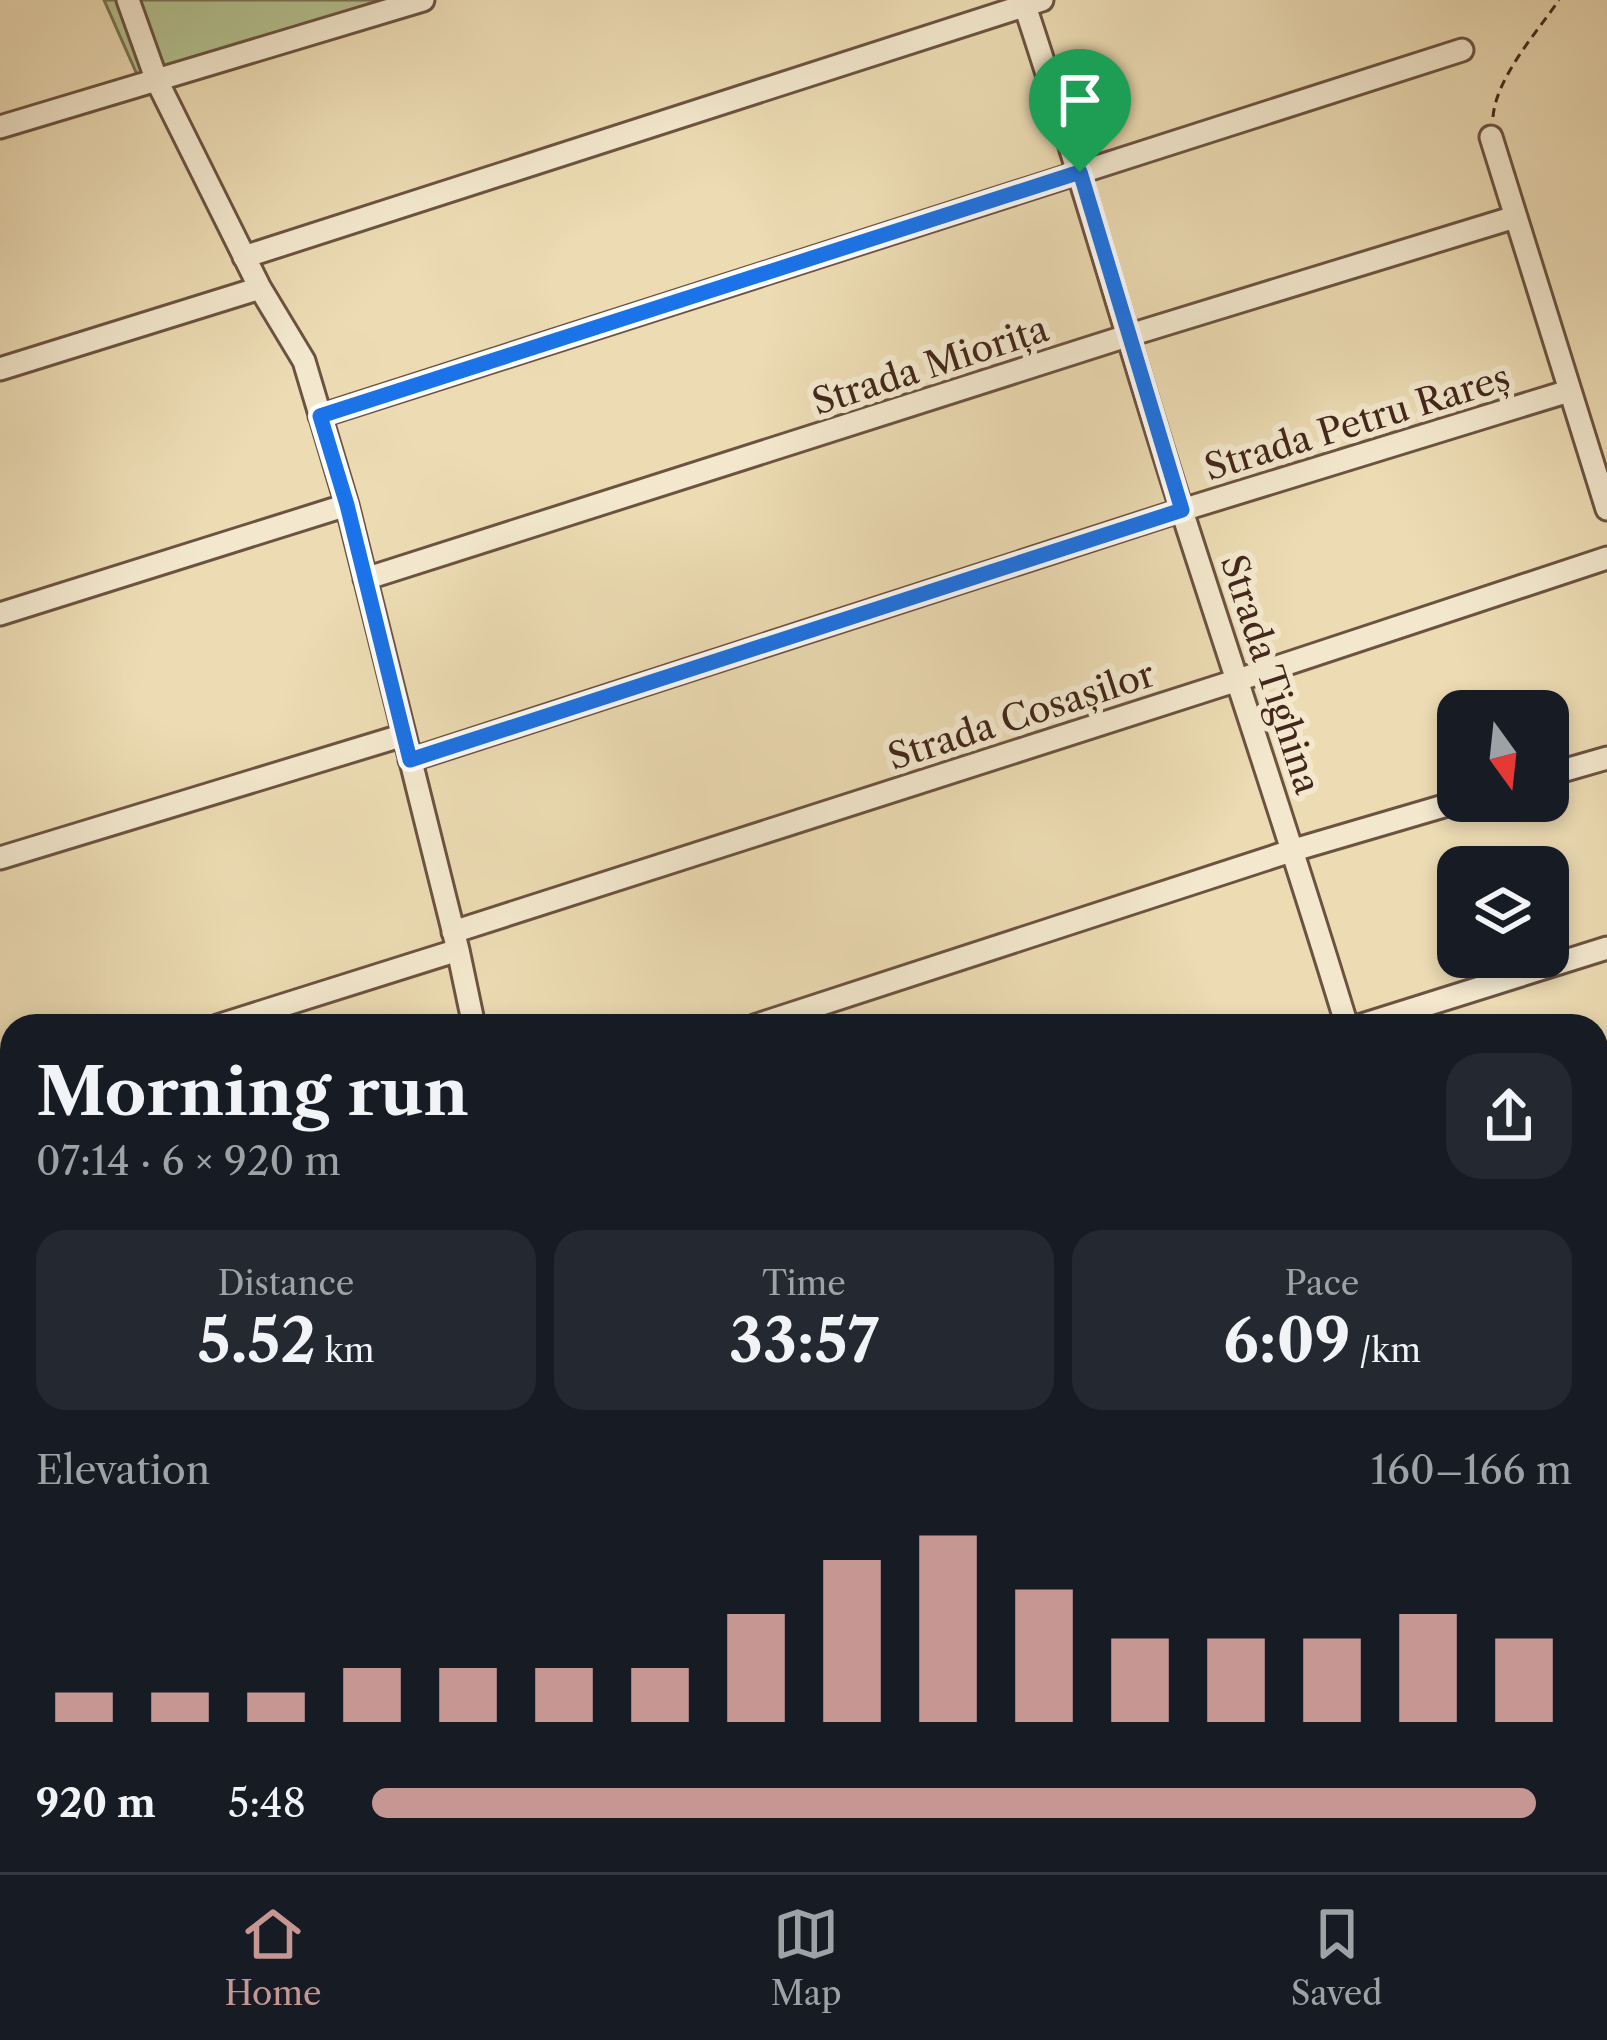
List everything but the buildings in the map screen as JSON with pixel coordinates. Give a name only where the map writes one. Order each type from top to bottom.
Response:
[{"type":"street","points":[[128,0],[157,81],[260,288],[304,362],[347,505],[471,1014]]},
{"type":"street","points":[[0,127],[423,0]]},
{"type":"street","points":[[244,257],[1030,2]]},
{"type":"street","name":"Strada Tighina","points":[[1030,2],[1182,510],[1344,1014]]},
{"type":"street","points":[[320,416],[1462,50]]},
{"type":"street","points":[[1491,137],[1607,509]]},
{"type":"street","name":"Strada Miorița","points":[[365,578],[1516,217]]},
{"type":"street","points":[[0,370],[260,288]]},
{"type":"street","name":"Strada Petru Rareș","points":[[410,760],[1182,510],[1569,391]]},
{"type":"street","points":[[0,614],[347,505]]},
{"type":"street","name":"Strada Cosașilor","points":[[250,1014],[455,940],[1607,558]]},
{"type":"street","points":[[0,859],[404,735]]},
{"type":"street","points":[[1569,769],[1607,758]]},
{"type":"street","points":[[791,1014],[1437,808]]},
{"type":"street","points":[[1397,1014],[1607,948]]},
{"type":"path","points":[[1491,137],[1494,105],[1516,61],[1559,0]]},
{"type":"green space","points":[[104,0],[397,0],[139,79]]},
{"type":"route","points":[[1080,172],[1182,510],[410,760],[320,416],[1080,172]]}]
